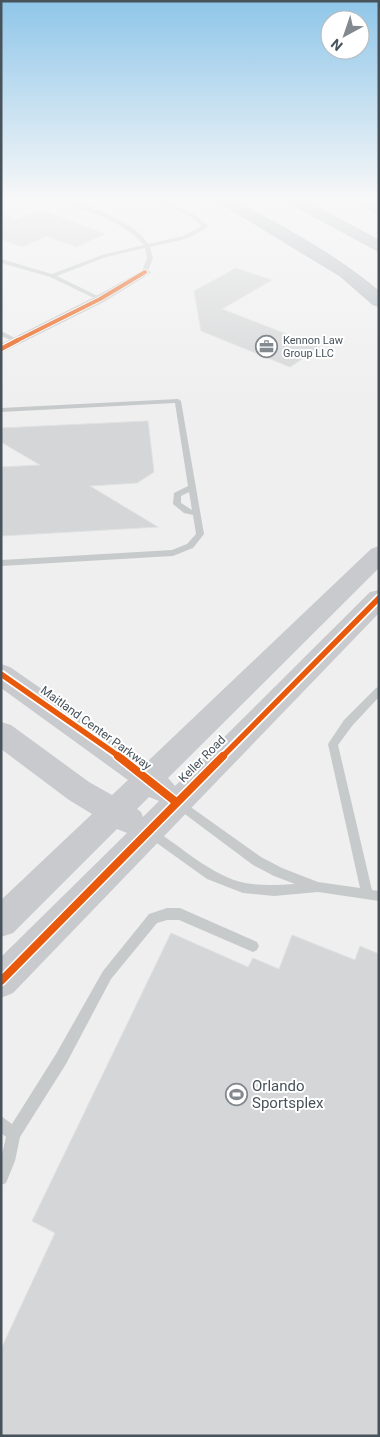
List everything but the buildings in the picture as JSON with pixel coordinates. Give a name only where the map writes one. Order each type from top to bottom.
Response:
[{"type":"highway","points":[[335,265],[347,273],[379,301]]},
{"type":"street","points":[[1,349],[100,299],[145,272]]},
{"type":"street","name":"Keller Road","points":[[1,922],[379,554]]},
{"type":"street","name":"Keller Road","points":[[1,981],[379,598]]},
{"type":"street","name":"Maitland Center Parkway","points":[[1,674],[109,749],[176,802]]},
{"type":"street","points":[[1,733],[79,791],[148,831]]},
{"type":"lane","points":[[14,265],[52,276],[100,299]]},
{"type":"lane","points":[[52,276],[80,265]]},
{"type":"lane","points":[[145,272],[149,265]]},
{"type":"lane","points":[[1,333],[17,341]]},
{"type":"lane","points":[[1,410],[178,401],[200,534],[190,546],[173,553],[1,563]]},
{"type":"lane","points":[[192,488],[177,495],[177,504],[186,511],[196,513]]},
{"type":"lane","points":[[176,802],[257,861],[278,872],[318,887],[373,895],[333,744],[348,723],[379,691]]},
{"type":"lane","points":[[148,831],[164,840],[211,875],[243,888],[274,891],[318,887]]},
{"type":"lane","points":[[1,1178],[8,1161],[13,1135],[60,1059],[107,975],[153,918],[167,914],[180,914],[253,946]]},
{"type":"lane","points":[[1,1123],[13,1135]]},
{"type":"cycle path","points":[[1,349],[100,299],[145,272]]},
{"type":"cycle path","points":[[1,981],[379,598]]},
{"type":"cycle path","points":[[1,674],[117,755],[176,802]]},
{"type":"place","name":"Kennon Law Group LLC","points":[[267,346]]},
{"type":"place","name":"Orlando Sportsplex","points":[[236,1095]]}]
